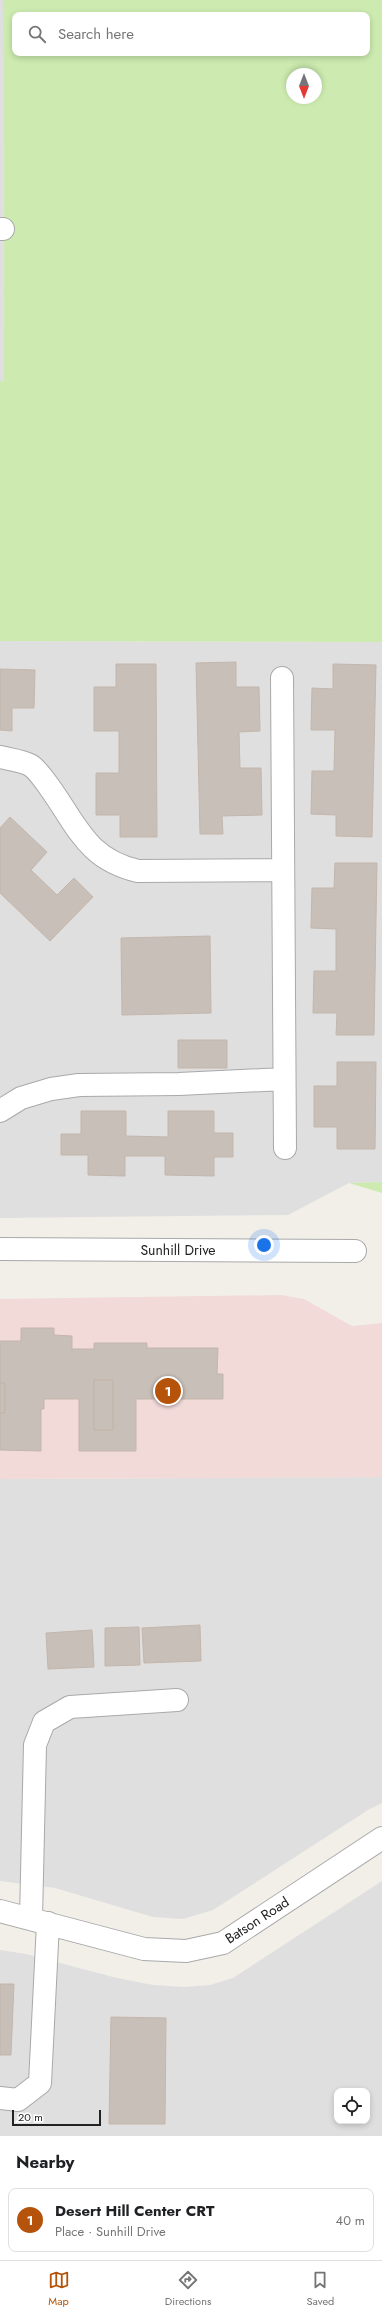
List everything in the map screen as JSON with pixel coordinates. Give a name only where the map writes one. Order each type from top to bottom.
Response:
[{"type":"street","points":[[282,678],[282,870],[285,1148]]},
{"type":"street","points":[[0,758],[30,765],[47,784],[89,846],[118,867],[138,871],[282,870]]},
{"type":"street","points":[[0,1111],[21,1098],[51,1089],[79,1085],[179,1084],[284,1079]]},
{"type":"street","name":"Sunhill Drive","points":[[0,1250],[355,1251]]},
{"type":"street","points":[[0,2098],[18,2100],[40,2083],[40,1921],[35,1745],[44,1722],[70,1707],[177,1700]]},
{"type":"street","name":"Batson Road","points":[[0,1911],[144,1949],[186,1951],[223,1943],[382,1838]]},
{"type":"shaded area","points":[[0,0],[3,0],[4,381],[0,381]]},
{"type":"shaded area","points":[[0,641],[382,642],[382,1182],[349,1183],[288,1215],[0,1218]]},
{"type":"shaded area","points":[[281,1295],[304,1299],[352,1326],[382,1323],[382,1477],[0,1479],[0,1299]]},
{"type":"shaded area","points":[[382,1477],[382,1803],[368,1810],[213,1910],[183,1919],[153,1917],[55,1888],[0,1881],[0,1479]]},
{"type":"shaded area","points":[[382,1881],[382,2136],[0,2136],[0,1950],[26,1954],[117,1978],[153,1985],[184,1987],[210,1985],[233,1978]]},
{"type":"green space","points":[[3,0],[382,0],[382,642],[0,641],[0,381],[4,381]]},
{"type":"green space","points":[[382,1182],[382,1193],[349,1183]]},
{"type":"building","points":[[236,662],[236,687],[259,687],[260,731],[239,732],[240,768],[261,768],[262,815],[222,816],[223,834],[200,834],[196,663]]},
{"type":"building","points":[[116,664],[156,664],[157,837],[120,837],[120,815],[96,815],[96,773],[119,773],[119,731],[94,731],[94,687],[116,687]]},
{"type":"building","points":[[333,664],[376,665],[372,837],[336,836],[336,815],[311,814],[312,771],[334,771],[335,730],[311,730],[312,688],[333,689]]},
{"type":"building","points":[[0,669],[35,670],[34,708],[12,708],[12,731],[0,730]]},
{"type":"building","points":[[10,817],[47,852],[31,870],[57,895],[74,878],[93,897],[50,941],[0,893],[0,828]]},
{"type":"building","points":[[335,863],[377,863],[374,1035],[336,1035],[337,1013],[313,1013],[314,971],[336,971],[336,929],[311,928],[312,888],[334,888]]},
{"type":"building","points":[[210,936],[211,1013],[122,1015],[121,938]]},
{"type":"building","points":[[178,1040],[227,1040],[227,1068],[178,1068]]},
{"type":"building","points":[[337,1062],[376,1062],[375,1149],[337,1149],[337,1127],[314,1127],[314,1086],[337,1086]]},
{"type":"building","points":[[81,1111],[126,1111],[126,1136],[168,1137],[168,1111],[214,1111],[214,1133],[233,1133],[233,1157],[214,1157],[214,1176],[165,1175],[165,1156],[125,1156],[125,1176],[88,1175],[88,1155],[61,1155],[61,1134],[81,1134]]},
{"type":"building","points":[[21,1328],[54,1328],[54,1335],[72,1336],[72,1349],[94,1349],[94,1343],[147,1343],[147,1348],[218,1348],[217,1374],[223,1374],[223,1399],[136,1399],[136,1451],[79,1451],[79,1399],[44,1399],[44,1409],[41,1409],[41,1451],[0,1450],[0,1413],[5,1413],[5,1383],[0,1383],[0,1341],[21,1341]],"holes":[[[94,1380],[113,1380],[113,1430],[94,1430]]]},
{"type":"building","points":[[94,1380],[113,1380],[113,1430],[94,1430]]},
{"type":"building","points":[[0,1383],[5,1383],[5,1413],[0,1413]]},
{"type":"building","points":[[200,1625],[201,1661],[144,1663],[142,1628]]},
{"type":"building","points":[[139,1627],[140,1665],[105,1666],[105,1628]]},
{"type":"building","points":[[92,1630],[94,1667],[48,1669],[46,1633]]},
{"type":"building","points":[[0,1984],[14,1984],[11,2055],[0,2055]]},
{"type":"building","points":[[111,2017],[166,2018],[165,2124],[109,2124]]},
{"type":"place","name":"Desert Hill Center CRT","points":[[168,1391]]}]
